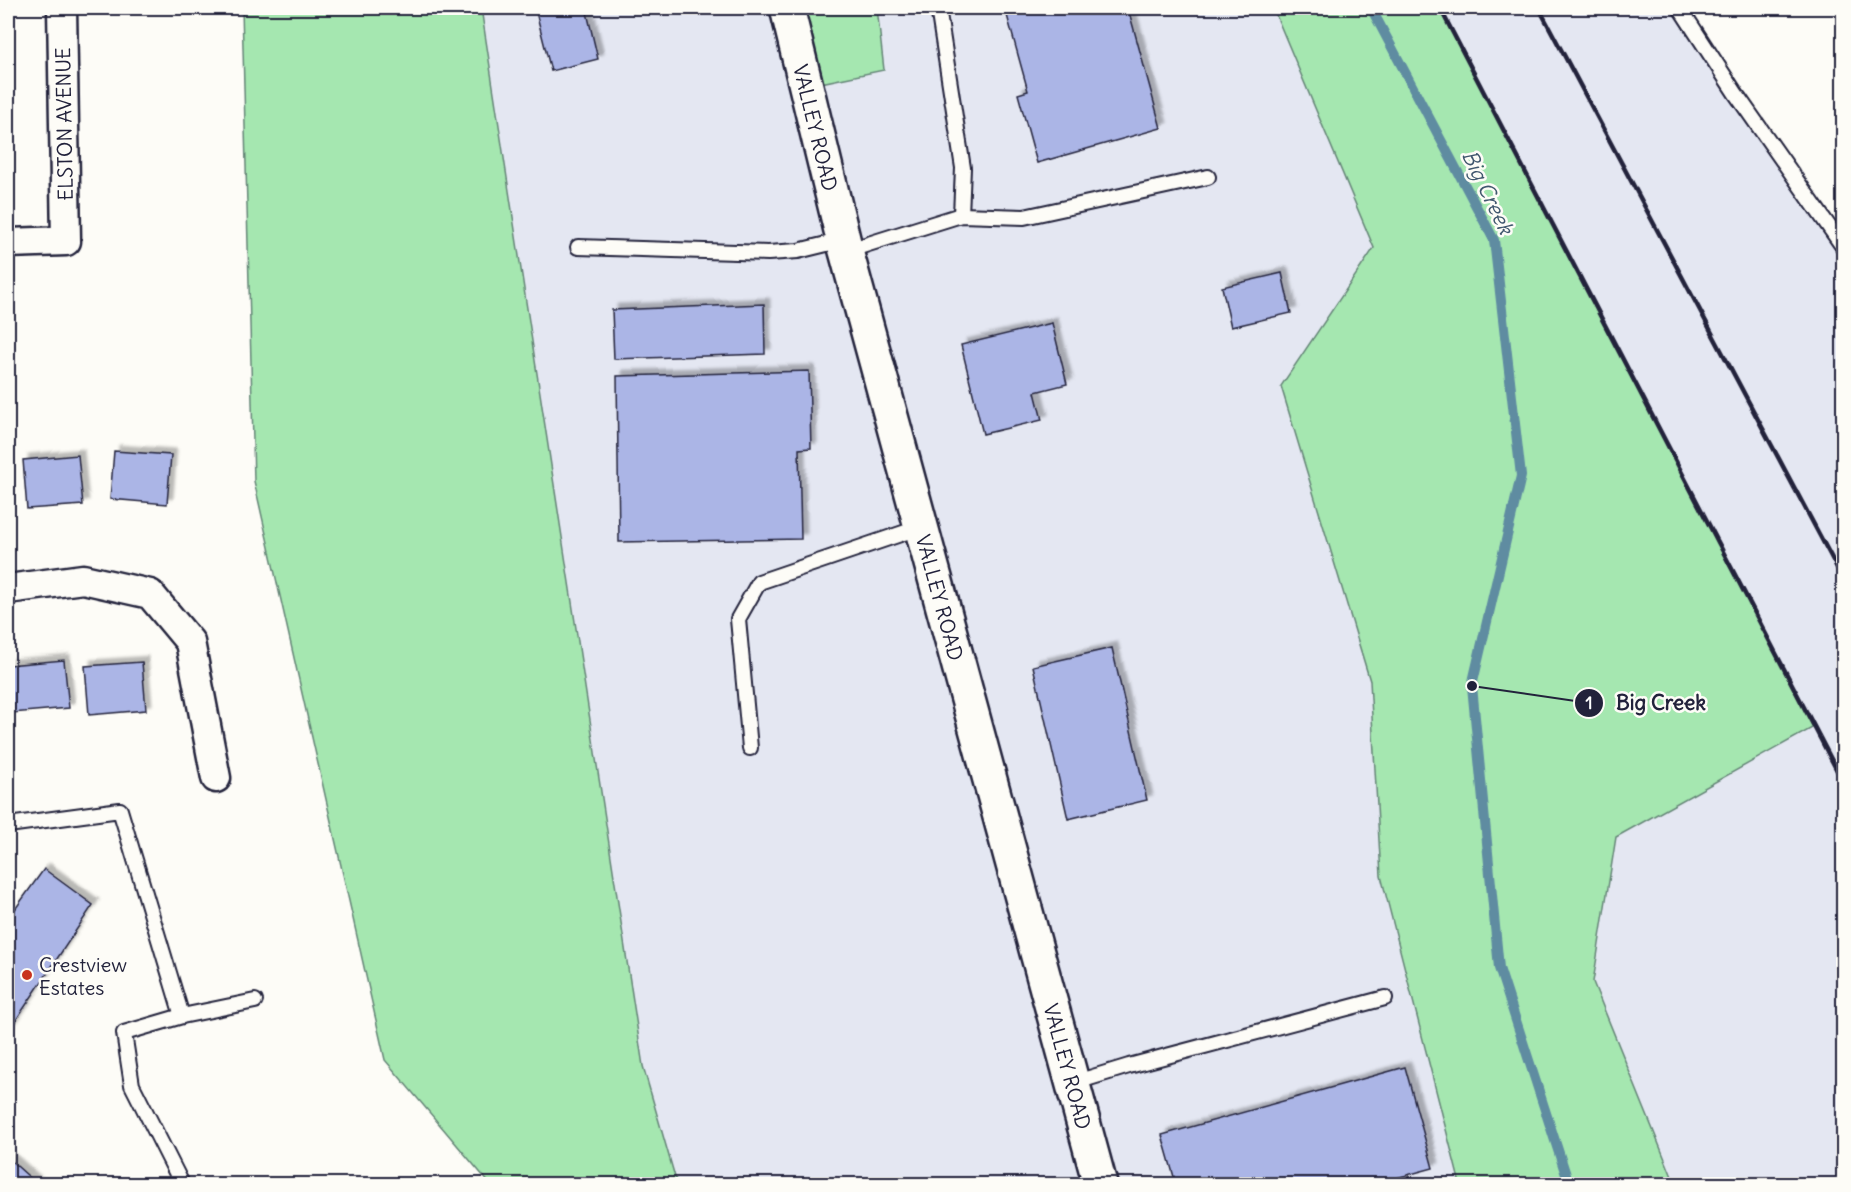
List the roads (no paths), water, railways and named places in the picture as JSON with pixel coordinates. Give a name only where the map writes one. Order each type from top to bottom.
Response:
[{"type":"street","name":"ELSTON AVENUE","points":[[8,243],[66,241],[62,8]]},
{"type":"street","name":"VALLEY ROAD","points":[[787,8],[845,245],[1100,1185]]},
{"type":"street","points":[[8,589],[83,579],[150,594],[190,642],[216,777]]},
{"type":"lane","points":[[938,8],[963,168],[960,215]]},
{"type":"lane","points":[[1680,8],[1736,94],[1844,248]]},
{"type":"lane","points":[[578,248],[768,253],[798,251],[845,245],[960,215],[1024,217],[1208,177]]},
{"type":"lane","points":[[750,748],[738,619],[759,582],[921,527]]},
{"type":"lane","points":[[8,825],[120,810],[182,1017]]},
{"type":"lane","points":[[1073,1083],[1385,998]]},
{"type":"lane","points":[[182,1185],[132,1085],[124,1033],[255,1001]]},
{"type":"waterway","name":"Big Creek","points":[[1371,8],[1494,240],[1521,476],[1472,686],[1499,968],[1569,1184]]},
{"type":"railway","points":[[1440,8],[1844,784]]},
{"type":"railway","points":[[1539,8],[1844,581]]},
{"type":"place","name":"Big Creek","points":[[1472,686]]},
{"type":"place","name":"Crestview Estates","points":[[27,975]]}]
